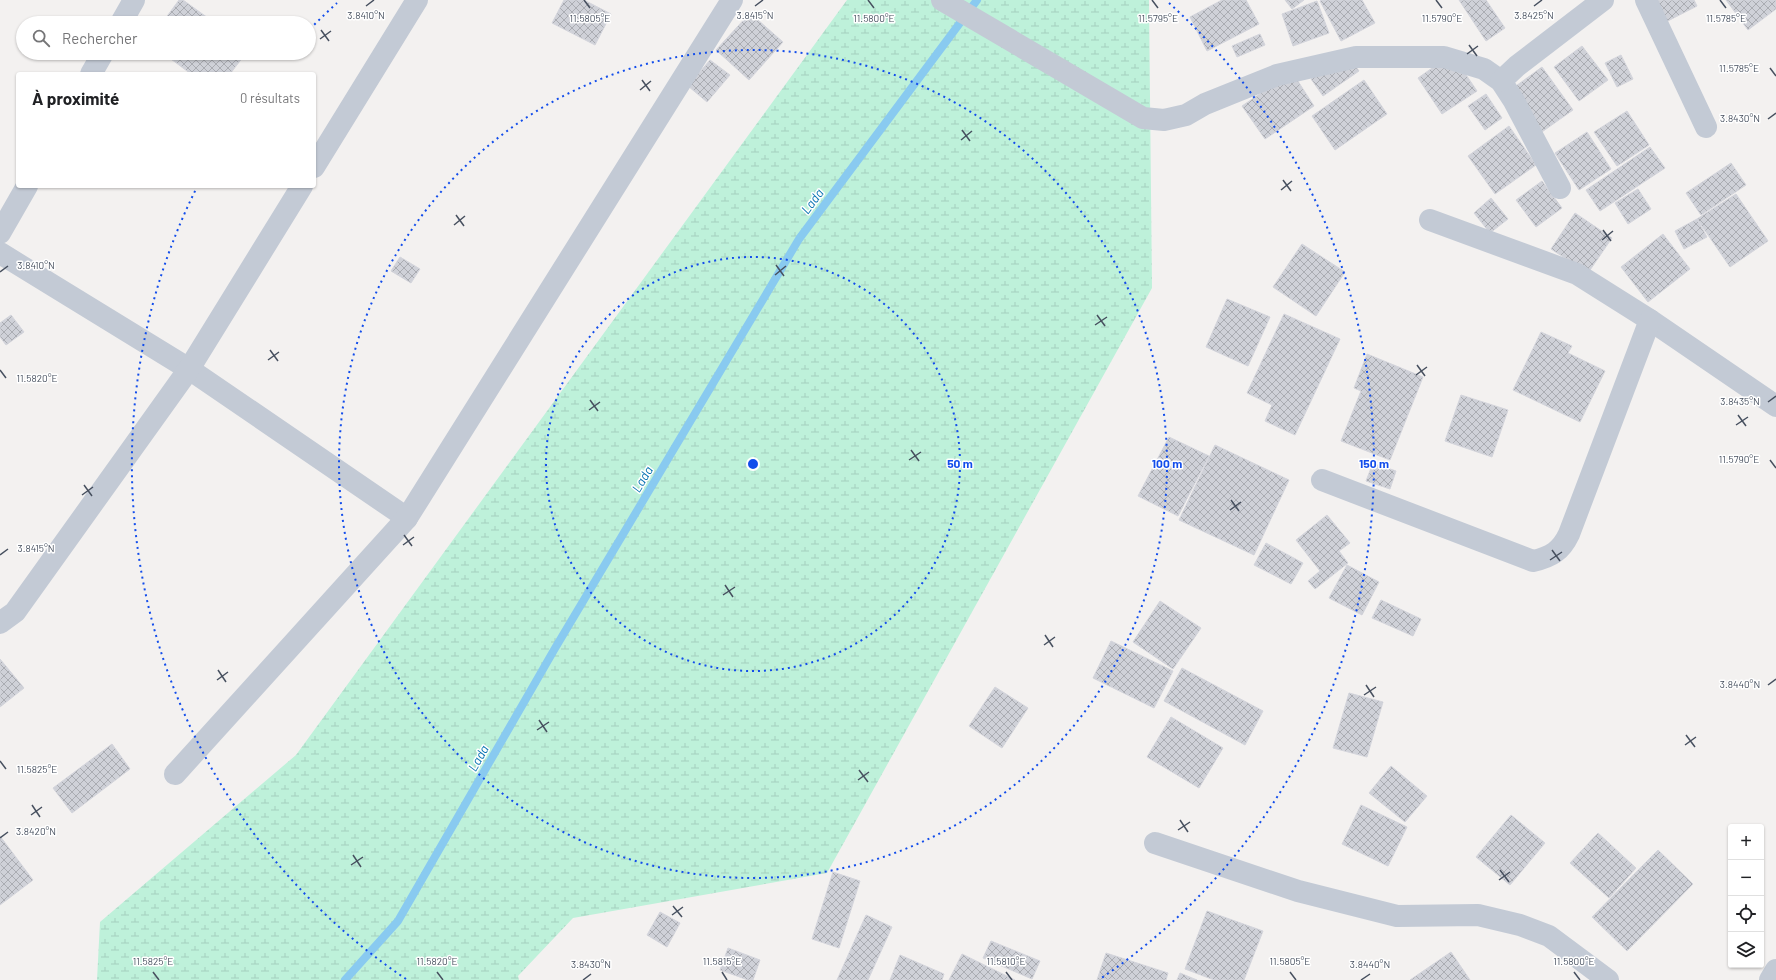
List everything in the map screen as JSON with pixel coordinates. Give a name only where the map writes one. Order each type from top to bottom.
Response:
[{"type":"street","points":[[125,16],[134,0]]},
{"type":"street","points":[[316,164],[417,0]]},
{"type":"street","points":[[175,774],[407,518],[732,0]]},
{"type":"street","points":[[942,0],[1143,118],[1164,120],[1186,115],[1205,104],[1277,75],[1356,57],[1444,57],[1484,69],[1501,81],[1514,101],[1560,188]]},
{"type":"street","points":[[1501,81],[1517,66],[1603,0]]},
{"type":"street","points":[[1646,0],[1706,127]]},
{"type":"street","points":[[92,72],[99,60]]},
{"type":"street","points":[[0,233],[26,188]]},
{"type":"street","points":[[0,622],[15,612],[190,369],[301,188]]},
{"type":"street","points":[[1430,220],[1578,274],[1650,320],[1776,406]]},
{"type":"street","points":[[0,253],[190,369],[407,518]]},
{"type":"street","points":[[1322,480],[1533,561],[1550,557],[1559,550],[1569,534],[1650,320]]},
{"type":"street","points":[[1155,843],[1298,891],[1397,916],[1478,915],[1520,925],[1549,936],[1608,980]]},
{"type":"street","points":[[1770,980],[1776,970]]},
{"type":"green space","points":[[847,0],[1149,0],[1152,288],[827,873],[573,918],[518,976],[519,980],[97,980],[100,922],[296,755]]},
{"type":"building","points":[[179,0],[183,0],[205,16],[167,16]]},
{"type":"building","points":[[564,0],[584,0],[611,14],[595,45],[552,23]]},
{"type":"building","points":[[1222,0],[1246,0],[1259,24],[1207,51],[1190,17]]},
{"type":"building","points":[[1285,0],[1304,0],[1292,9]]},
{"type":"building","points":[[1362,0],[1375,23],[1341,41],[1320,1]]},
{"type":"building","points":[[1459,0],[1486,0],[1505,28],[1486,41]]},
{"type":"building","points":[[1646,0],[1694,0],[1697,6],[1656,27]]},
{"type":"building","points":[[1726,0],[1776,0],[1776,9],[1748,30]]},
{"type":"building","points":[[1317,1],[1329,33],[1293,46],[1282,14]]},
{"type":"building","points":[[750,13],[783,42],[749,80],[716,50]]},
{"type":"building","points":[[1260,34],[1265,45],[1237,57],[1232,46]]},
{"type":"building","points":[[1582,46],[1608,80],[1579,101],[1554,67]]},
{"type":"building","points":[[1347,54],[1359,71],[1323,96],[1311,79]]},
{"type":"building","points":[[1452,54],[1477,91],[1442,114],[1418,78]]},
{"type":"building","points":[[1621,55],[1633,79],[1617,87],[1605,63]]},
{"type":"building","points":[[172,60],[241,60],[232,72],[188,72]]},
{"type":"building","points":[[710,60],[730,75],[707,102],[688,86]]},
{"type":"building","points":[[1542,67],[1573,110],[1539,134],[1509,91]]},
{"type":"building","points":[[1292,72],[1314,106],[1265,139],[1242,106]]},
{"type":"building","points":[[1364,80],[1387,114],[1335,150],[1312,116]]},
{"type":"building","points":[[1486,94],[1502,118],[1485,130],[1468,106]]},
{"type":"building","points":[[1627,111],[1649,145],[1617,166],[1594,132]]},
{"type":"building","points":[[1509,126],[1536,165],[1495,194],[1468,156]]},
{"type":"building","points":[[1587,132],[1611,169],[1579,190],[1555,153]]},
{"type":"building","points":[[1650,147],[1665,168],[1600,211],[1586,190]]},
{"type":"building","points":[[1731,163],[1746,185],[1701,215],[1686,193]]},
{"type":"building","points":[[1542,181],[1562,208],[1536,227],[1516,200]]},
{"type":"building","points":[[1638,189],[1651,209],[1628,224],[1615,203]]},
{"type":"building","points":[[1736,194],[1768,241],[1730,267],[1697,219]]},
{"type":"building","points":[[1491,198],[1508,219],[1490,233],[1474,213]]},
{"type":"building","points":[[1575,213],[1612,238],[1588,273],[1551,249]]},
{"type":"building","points":[[1697,219],[1707,237],[1684,249],[1675,231]]},
{"type":"building","points":[[1663,234],[1690,269],[1648,302],[1621,267]]},
{"type":"building","points":[[1302,244],[1345,272],[1316,316],[1273,287]]},
{"type":"building","points":[[400,257],[420,269],[411,283],[391,271]]},
{"type":"building","points":[[1227,299],[1270,317],[1248,366],[1206,347]]},
{"type":"building","points":[[1284,314],[1340,339],[1295,435],[1265,421],[1272,405],[1247,393]]},
{"type":"building","points":[[11,315],[24,332],[6,345],[0,337],[0,323]]},
{"type":"building","points":[[1541,332],[1572,346],[1568,353],[1605,371],[1580,422],[1513,390]]},
{"type":"building","points":[[1367,354],[1423,377],[1390,460],[1341,441],[1361,391],[1354,388]]},
{"type":"building","points":[[1461,395],[1508,410],[1492,457],[1445,441]]},
{"type":"building","points":[[1169,437],[1209,456],[1178,516],[1138,496]]},
{"type":"building","points":[[1215,445],[1289,480],[1254,555],[1179,520]]},
{"type":"building","points":[[1373,463],[1396,471],[1390,489],[1366,481]]},
{"type":"building","points":[[1327,515],[1350,543],[1339,551],[1348,563],[1315,589],[1308,581],[1320,571],[1296,540]]},
{"type":"building","points":[[1266,543],[1303,563],[1291,584],[1254,565]]},
{"type":"building","points":[[1347,565],[1379,582],[1362,615],[1329,598]]},
{"type":"building","points":[[1381,600],[1421,619],[1413,636],[1372,618]]},
{"type":"building","points":[[1160,601],[1201,628],[1173,669],[1133,642]]},
{"type":"building","points":[[1111,641],[1173,671],[1154,708],[1093,678]]},
{"type":"building","points":[[0,659],[24,688],[0,707]]},
{"type":"building","points":[[1182,668],[1263,711],[1245,745],[1164,701]]},
{"type":"building","points":[[995,687],[1028,708],[1002,748],[969,726]]},
{"type":"building","points":[[1349,693],[1383,702],[1367,757],[1333,748]]},
{"type":"building","points":[[1171,717],[1223,748],[1199,788],[1147,757]]},
{"type":"building","points":[[112,744],[130,769],[72,813],[53,788]]},
{"type":"building","points":[[1391,766],[1427,796],[1405,822],[1369,793]]},
{"type":"building","points":[[1361,805],[1407,827],[1388,866],[1342,844]]},
{"type":"building","points":[[1511,815],[1545,843],[1510,885],[1476,857]]},
{"type":"building","points":[[1598,833],[1636,868],[1609,898],[1570,863]]},
{"type":"building","points":[[0,836],[33,880],[0,905]]},
{"type":"building","points":[[1658,850],[1693,884],[1627,951],[1592,917]]},
{"type":"building","points":[[833,872],[860,881],[839,948],[812,939]]},
{"type":"building","points":[[1207,911],[1263,931],[1244,980],[1214,980],[1185,969]]},
{"type":"building","points":[[660,912],[680,923],[667,947],[647,935]]},
{"type":"building","points":[[866,915],[892,927],[868,980],[837,980]]},
{"type":"building","points":[[991,941],[1040,961],[1032,979],[983,958]]},
{"type":"building","points":[[728,948],[760,960],[753,980],[748,980],[720,970]]},
{"type":"building","points":[[1451,952],[1470,980],[1410,980]]},
{"type":"building","points":[[1106,953],[1168,973],[1166,980],[1097,980]]},
{"type":"building","points":[[962,954],[1015,980],[949,980]]},
{"type":"building","points":[[900,955],[944,974],[942,980],[890,980]]},
{"type":"building","points":[[1180,973],[1197,980],[1177,980]]},
{"type":"waterway","name":"Lada","points":[[345,980],[398,921],[554,650],[799,239],[977,0]]}]
